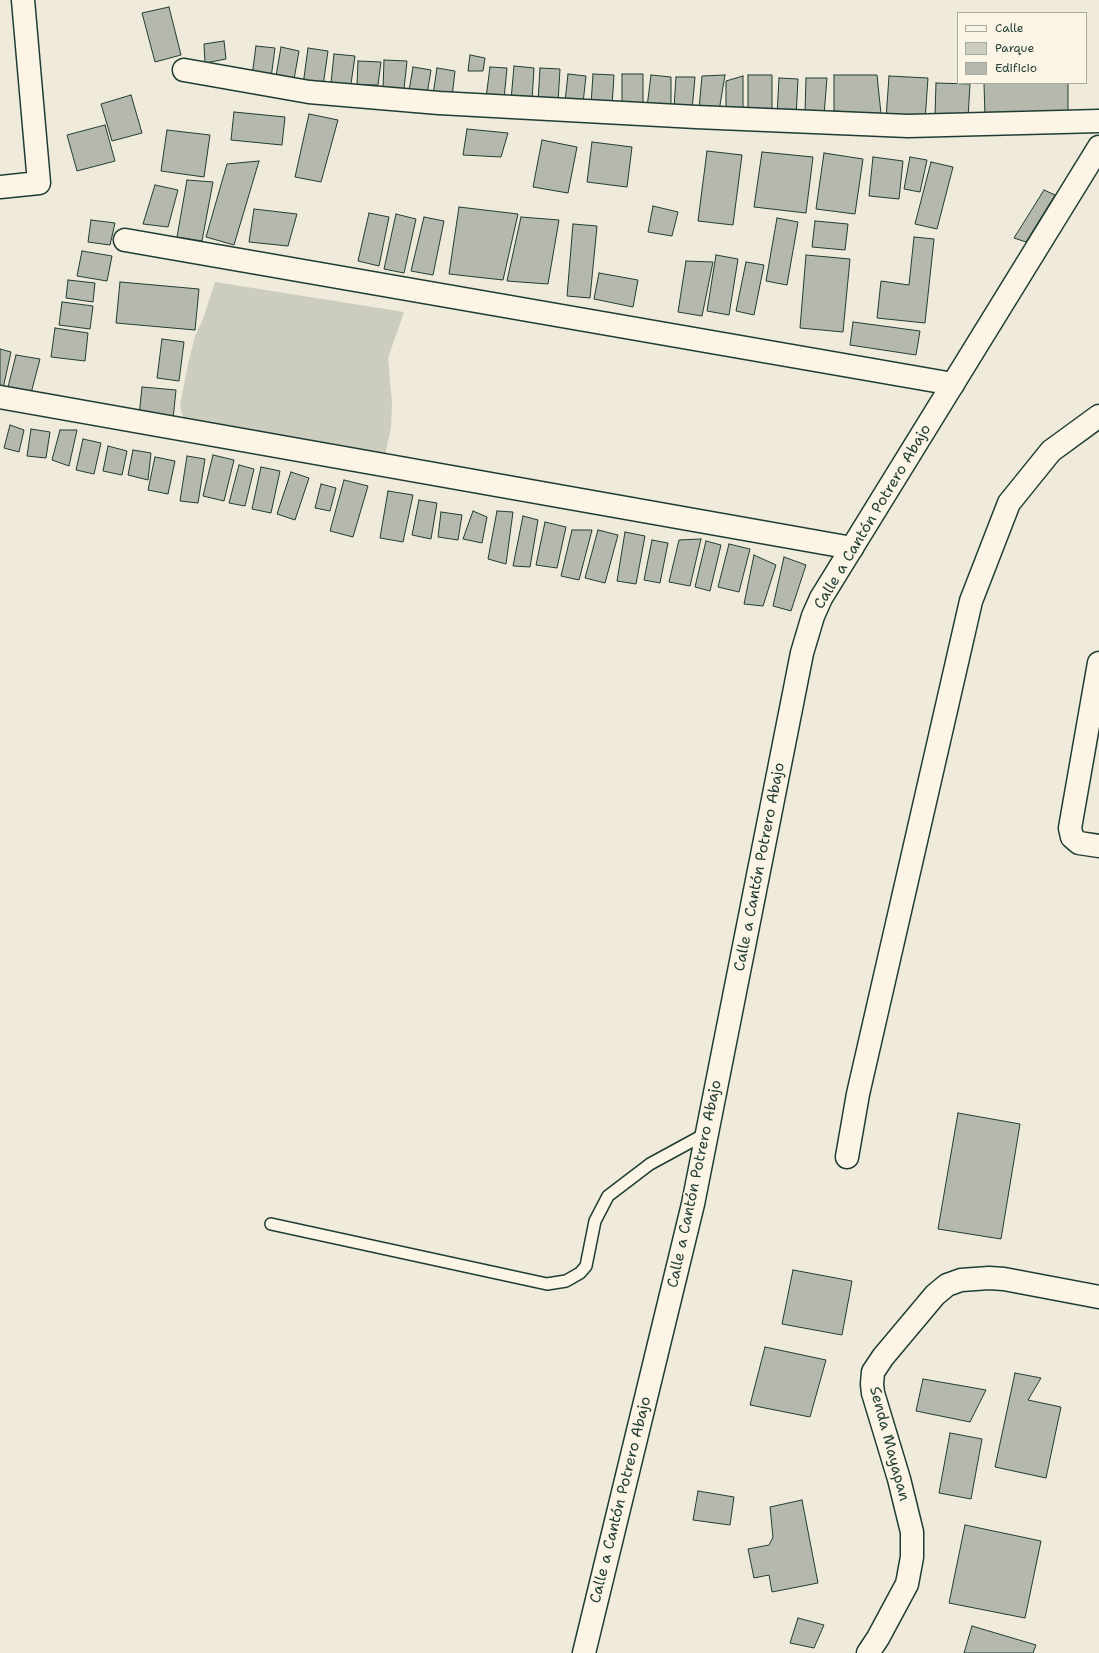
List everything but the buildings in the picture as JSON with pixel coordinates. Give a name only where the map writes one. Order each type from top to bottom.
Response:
[{"type":"street","points":[[0,187],[40,183],[23,0]]},
{"type":"street","points":[[184,70],[309,92],[455,104],[696,117],[908,126],[1099,121]]},
{"type":"street","name":"Calle a Cantón Potrero Abajo","points":[[584,1653],[693,1204],[802,653],[821,598],[1099,148]]},
{"type":"street","points":[[125,240],[953,384]]},
{"type":"street","points":[[0,397],[852,548]]},
{"type":"street","points":[[848,1157],[858,1094],[971,601],[1009,503],[1051,451],[1099,416]]},
{"type":"street","points":[[1099,663],[1070,828],[1072,837],[1079,843],[1099,846]]},
{"type":"street","name":"Senda Mayapan","points":[[868,1653],[878,1638],[907,1584],[912,1557],[912,1532],[899,1479],[873,1392],[872,1384],[874,1372],[883,1357],[935,1295],[947,1286],[961,1280],[978,1278],[1004,1279],[1099,1297]]},
{"type":"lane","points":[[271,1224],[547,1284],[566,1281],[580,1273],[586,1266],[595,1221],[608,1196],[650,1164],[707,1133]]},
{"type":"green space","points":[[215,282],[404,312],[388,358],[392,403],[391,427],[385,456],[183,419],[180,405],[188,364],[195,336],[203,319]]}]
